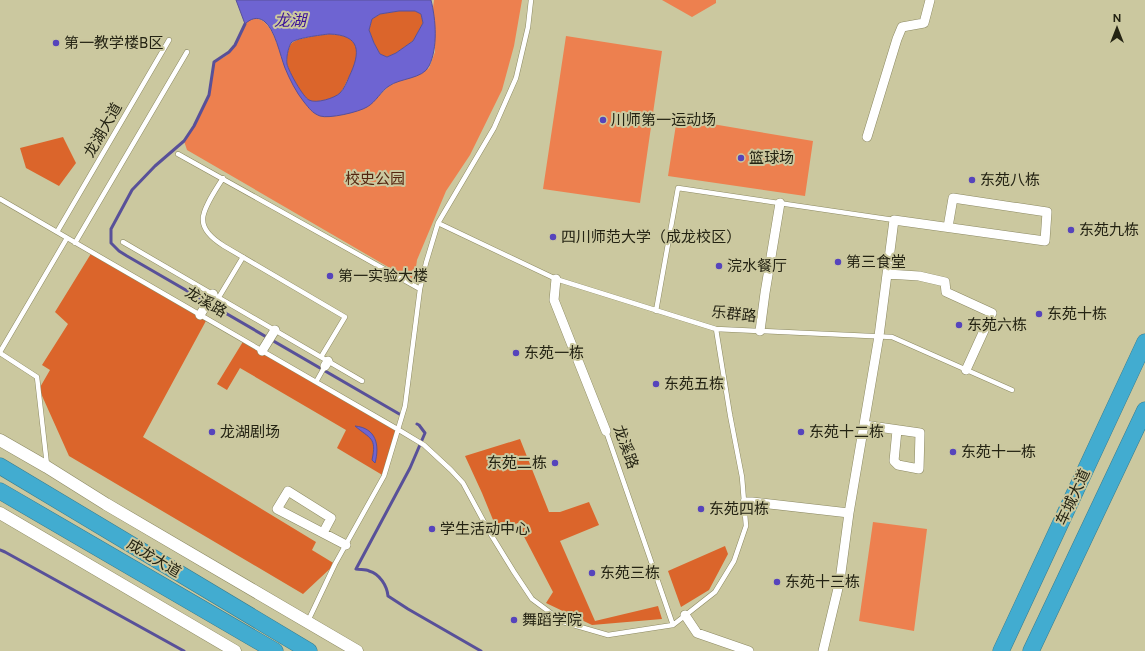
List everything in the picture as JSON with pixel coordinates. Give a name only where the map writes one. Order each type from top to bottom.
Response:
[{"type":"highway","name":"车城大道","points":[[1001,651],[1145,342]]},
{"type":"highway","name":"车城大道","points":[[1031,651],[1145,410]]},
{"type":"highway","name":"成龙大道","points":[[0,466],[309,651]]},
{"type":"highway","name":"成龙大道","points":[[0,491],[275,651]]},
{"type":"street","points":[[867,137],[896,39],[902,27],[924,23],[930,0]]},
{"type":"street","points":[[823,651],[840,580],[849,513],[879,336],[894,220],[1045,241],[1047,212],[953,198],[948,227]]},
{"type":"street","points":[[760,331],[780,203]]},
{"type":"street","points":[[887,274],[919,276],[946,282],[946,292],[992,313],[966,370]]},
{"type":"street","name":"龙溪路","points":[[556,280],[554,300],[606,431]]},
{"type":"street","points":[[200,315],[212,299]]},
{"type":"street","points":[[262,351],[272,336]]},
{"type":"street","points":[[864,425],[920,432],[919,468],[898,465],[894,461],[897,430]]},
{"type":"street","points":[[0,440],[356,651]]},
{"type":"street","points":[[323,533],[331,518],[288,491],[277,509],[323,533],[346,545]]},
{"type":"street","points":[[745,502],[849,513]]},
{"type":"street","points":[[0,513],[235,651]]},
{"type":"street","points":[[685,615],[697,633],[749,651]]},
{"type":"lane","points":[[307,622],[335,564],[384,476],[405,406],[420,289],[438,223],[494,128],[516,78],[528,28],[531,0]]},
{"type":"lane","name":"龙湖大道","points":[[57,232],[169,40]]},
{"type":"lane","points":[[75,242],[187,52]]},
{"type":"lane","points":[[178,154],[420,289]]},
{"type":"lane","points":[[223,178],[207,204],[202,221],[207,231],[215,240],[345,317],[316,382]]},
{"type":"lane","points":[[656,311],[678,188],[894,220]]},
{"type":"lane","name":"龙溪路","points":[[0,199],[424,445],[463,483],[490,533],[532,599],[563,622],[608,635],[673,625],[606,431]]},
{"type":"lane","name":"乐群路","points":[[438,223],[556,280],[716,329],[892,337],[1012,390]]},
{"type":"lane","points":[[47,467],[37,377],[0,353],[67,238]]},
{"type":"lane","points":[[123,242],[272,336],[324,365],[362,381]]},
{"type":"lane","points":[[212,299],[243,257]]},
{"type":"lane","points":[[673,625],[715,592],[734,561],[746,526],[742,477],[716,329]]},
{"type":"green space","name":"校史公园","points":[[434,0],[522,0],[514,46],[502,90],[470,155],[446,191],[417,260],[414,282],[187,150],[184,141],[194,126],[209,95],[214,62],[230,52],[248,20],[260,20],[266,23],[278,45],[285,67],[367,107],[389,86],[398,81],[418,75],[429,68],[435,52]]},
{"type":"green space","points":[[662,0],[716,0],[716,3],[692,17]]},
{"type":"green space","name":"川师第一运动场","points":[[566,36],[662,51],[640,203],[543,189]]},
{"type":"green space","name":"篮球场","points":[[677,118],[813,141],[805,196],[668,176]]},
{"type":"green space","points":[[873,522],[927,529],[914,631],[859,621]]},
{"type":"shaded area","points":[[399,11],[415,11],[421,14],[423,23],[413,41],[396,53],[387,57],[380,54],[369,30],[372,19],[380,14]]},
{"type":"shaded area","points":[[329,34],[340,35],[353,41],[356,46],[356,60],[340,93],[325,100],[312,101],[306,98],[290,73],[287,64],[288,51],[293,42],[308,37]]},
{"type":"shaded area","points":[[63,137],[76,163],[59,186],[26,168],[20,148]]},
{"type":"shaded area","points":[[92,252],[207,319],[143,437],[316,542],[312,550],[335,564],[303,594],[69,456],[39,389],[50,370],[42,365],[68,324],[55,312]]},
{"type":"shaded area","points":[[244,340],[399,430],[384,476],[337,448],[346,430],[240,368],[227,390],[217,384]]},
{"type":"shaded area","points":[[520,439],[549,512],[560,512],[589,502],[599,525],[560,541],[595,621],[658,606],[662,619],[592,625],[546,603],[553,592],[519,527],[520,522],[498,532],[465,456]]},
{"type":"shaded area","points":[[725,546],[728,554],[709,590],[681,607],[668,571]]},
{"type":"water","name":"龙湖","points":[[236,0],[431,0],[435,25],[434,51],[432,59],[426,70],[417,76],[389,86],[367,107],[358,111],[324,117],[317,115],[311,110],[296,90],[285,68],[277,43],[268,25],[261,19],[256,18],[245,24]],"holes":[[[399,11],[415,11],[421,14],[423,23],[413,41],[396,53],[387,57],[380,54],[369,30],[372,19],[380,14]],[[329,34],[340,35],[353,41],[356,46],[353,68],[343,90],[340,93],[325,100],[312,101],[306,98],[290,73],[287,64],[288,51],[293,41]]]},
{"type":"water","points":[[355,426],[368,430],[375,438],[377,450],[375,463],[372,460],[374,447],[371,439]]},
{"type":"waterway","points":[[245,24],[235,45],[229,52],[214,62],[209,95],[194,126],[184,141],[155,166],[132,190],[111,229],[111,243],[127,256],[401,415]]},
{"type":"waterway","points":[[417,424],[425,433],[410,468],[356,569],[368,570],[373,573],[380,578],[384,584],[388,596],[481,651]]},
{"type":"waterway","points":[[0,550],[184,651]]},
{"type":"place","name":"第一教学楼B区","points":[[56,43]]},
{"type":"place","name":"川师第一运动场","points":[[603,120]]},
{"type":"place","name":"篮球场","points":[[741,158]]},
{"type":"place","name":"东苑八栋","points":[[972,180]]},
{"type":"place","name":"东苑九栋","points":[[1071,230]]},
{"type":"place","name":"四川师范大学（成龙校区）","points":[[553,237]]},
{"type":"place","name":"第三食堂","points":[[838,262]]},
{"type":"place","name":"浣水餐厅","points":[[719,266]]},
{"type":"place","name":"第一实验大楼","points":[[330,276]]},
{"type":"place","name":"东苑十栋","points":[[1039,314]]},
{"type":"place","name":"东苑六栋","points":[[959,325]]},
{"type":"place","name":"东苑一栋","points":[[516,353]]},
{"type":"place","name":"东苑五栋","points":[[656,384]]},
{"type":"place","name":"龙湖剧场","points":[[212,432]]},
{"type":"place","name":"东苑十二栋","points":[[801,432]]},
{"type":"place","name":"东苑十一栋","points":[[953,452]]},
{"type":"place","name":"东苑二栋","points":[[555,463]]},
{"type":"place","name":"东苑四栋","points":[[701,509]]},
{"type":"place","name":"学生活动中心","points":[[432,529]]},
{"type":"place","name":"东苑三栋","points":[[592,573]]},
{"type":"place","name":"东苑十三栋","points":[[777,582]]},
{"type":"place","name":"舞蹈学院","points":[[514,620]]}]
